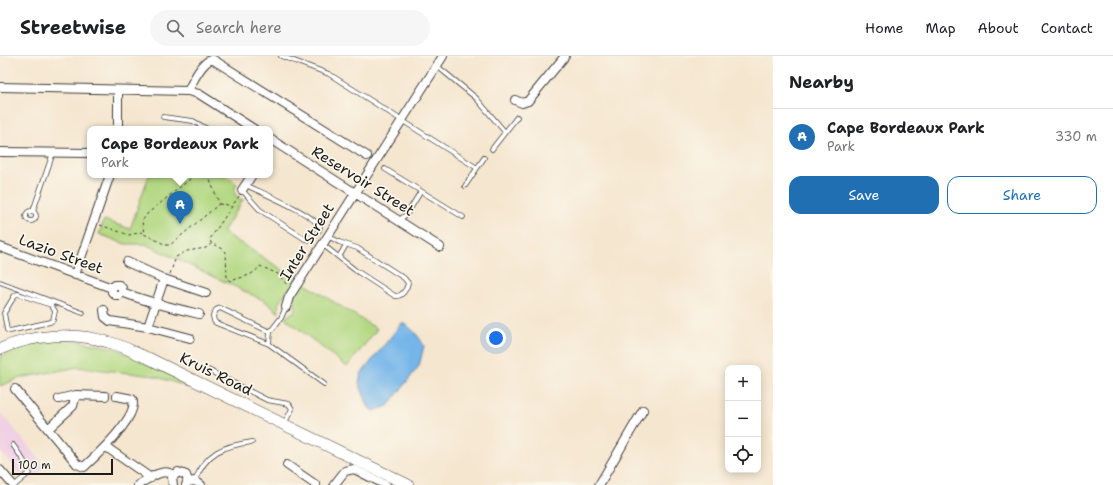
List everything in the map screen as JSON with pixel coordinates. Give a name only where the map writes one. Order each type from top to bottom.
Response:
[{"type":"street","name":"Inter Street","points":[[286,307],[289,297],[327,236],[443,56]]},
{"type":"street","points":[[515,100],[522,103],[528,101],[561,57]]},
{"type":"street","points":[[188,91],[194,79],[208,62],[212,59],[215,60],[367,156]]},
{"type":"street","points":[[0,87],[188,91],[199,94],[249,126]]},
{"type":"street","points":[[118,90],[118,126]]},
{"type":"street","name":"Reservoir Street","points":[[273,143],[399,220],[440,247]]},
{"type":"street","points":[[0,152],[87,153]]},
{"type":"street","points":[[75,275],[109,178]]},
{"type":"street","points":[[244,187],[250,178]]},
{"type":"street","name":"Lazio Street","points":[[0,247],[112,288],[112,292],[115,296],[120,295],[122,292],[155,304]]},
{"type":"street","points":[[127,262],[167,276],[206,293]]},
{"type":"street","points":[[148,327],[155,304],[167,276]]},
{"type":"street","points":[[155,304],[199,314]]},
{"type":"street","points":[[104,310],[104,317],[108,320],[148,327],[190,338]]},
{"type":"street","name":"Kruis Road","points":[[0,350],[33,339],[54,336],[80,336],[109,342],[148,358],[408,485]]},
{"type":"street","points":[[15,389],[80,467],[84,467],[106,447],[127,419],[134,404],[129,398],[117,396]]},
{"type":"street","points":[[48,429],[73,406],[76,394]]},
{"type":"street","points":[[59,399],[76,394],[105,396]]},
{"type":"street","points":[[599,485],[643,410]]},
{"type":"street","points":[[106,447],[155,476]]},
{"type":"street","points":[[287,465],[316,485]]},
{"type":"street","points":[[0,470],[14,485]]},
{"type":"street","points":[[334,485],[342,474],[349,470],[358,471],[386,485]]},
{"type":"street","points":[[138,485],[155,476],[169,472],[173,475]]},
{"type":"street","points":[[173,485],[171,480],[173,475],[178,472],[184,473],[192,483]]},
{"type":"lane","points":[[281,56],[329,74],[477,168]]},
{"type":"lane","points":[[437,65],[476,98],[505,132]]},
{"type":"lane","points":[[163,117],[193,121],[201,126]]},
{"type":"lane","points":[[492,149],[517,117]]},
{"type":"lane","points":[[33,210],[53,152]]},
{"type":"lane","points":[[465,186],[484,158]]},
{"type":"lane","points":[[385,169],[462,217]]},
{"type":"lane","points":[[244,187],[275,198],[314,221],[320,227],[319,230],[311,240],[304,239],[260,210],[244,187]]},
{"type":"lane","points":[[399,220],[407,214],[421,191]]},
{"type":"lane","points":[[322,244],[339,258],[394,296],[401,295],[404,292],[408,283],[404,278],[357,248],[346,245],[327,236]]},
{"type":"lane","points":[[339,258],[346,245]]},
{"type":"lane","points":[[0,282],[83,313]]},
{"type":"lane","points":[[18,294],[51,305],[54,310],[53,320],[50,322],[10,331],[6,329],[2,312],[15,295],[18,294]]},
{"type":"lane","points":[[269,344],[270,332],[281,318],[286,307]]},
{"type":"lane","points":[[270,332],[220,308],[216,310],[213,316],[216,323],[269,344],[324,384]]},
{"type":"lane","points":[[208,370],[267,400],[289,404],[292,409],[284,424]]},
{"type":"lane","points":[[192,483],[202,466],[214,453],[230,446],[252,442]]},
{"type":"lane","points":[[13,445],[30,470],[29,473],[14,485]]},
{"type":"path","points":[[191,178],[147,214],[142,221],[142,232],[146,236],[170,245],[219,204],[228,205],[232,208]]},
{"type":"path","points":[[209,178],[219,204]]},
{"type":"path","points":[[167,276],[176,257],[187,251],[206,248],[211,243],[210,239],[238,199]]},
{"type":"path","points":[[94,223],[129,235],[142,232]]},
{"type":"path","points":[[211,243],[226,252],[227,279],[232,281],[237,278],[245,278],[255,272],[260,266],[278,274],[289,287]]},
{"type":"shaded area","points":[[0,412],[45,466],[29,480],[23,473],[18,472],[0,451]]},
{"type":"green space","points":[[148,178],[229,178],[237,184],[235,187],[236,196],[243,200],[223,232],[297,279],[278,304],[279,313],[265,301],[145,244],[125,244],[99,234],[104,220],[130,229]]},
{"type":"green space","points":[[302,282],[377,329],[347,367],[285,318],[295,311],[296,307],[293,296]]},
{"type":"green space","points":[[66,339],[116,348],[195,387],[188,387],[154,376],[78,367],[20,378],[0,386],[0,357],[31,343]]},
{"type":"water","points":[[402,323],[415,333],[424,346],[419,366],[388,406],[374,411],[369,408],[359,383],[361,374]]},
{"type":"place","name":"Cape Bordeaux Park","points":[[180,224]]}]
